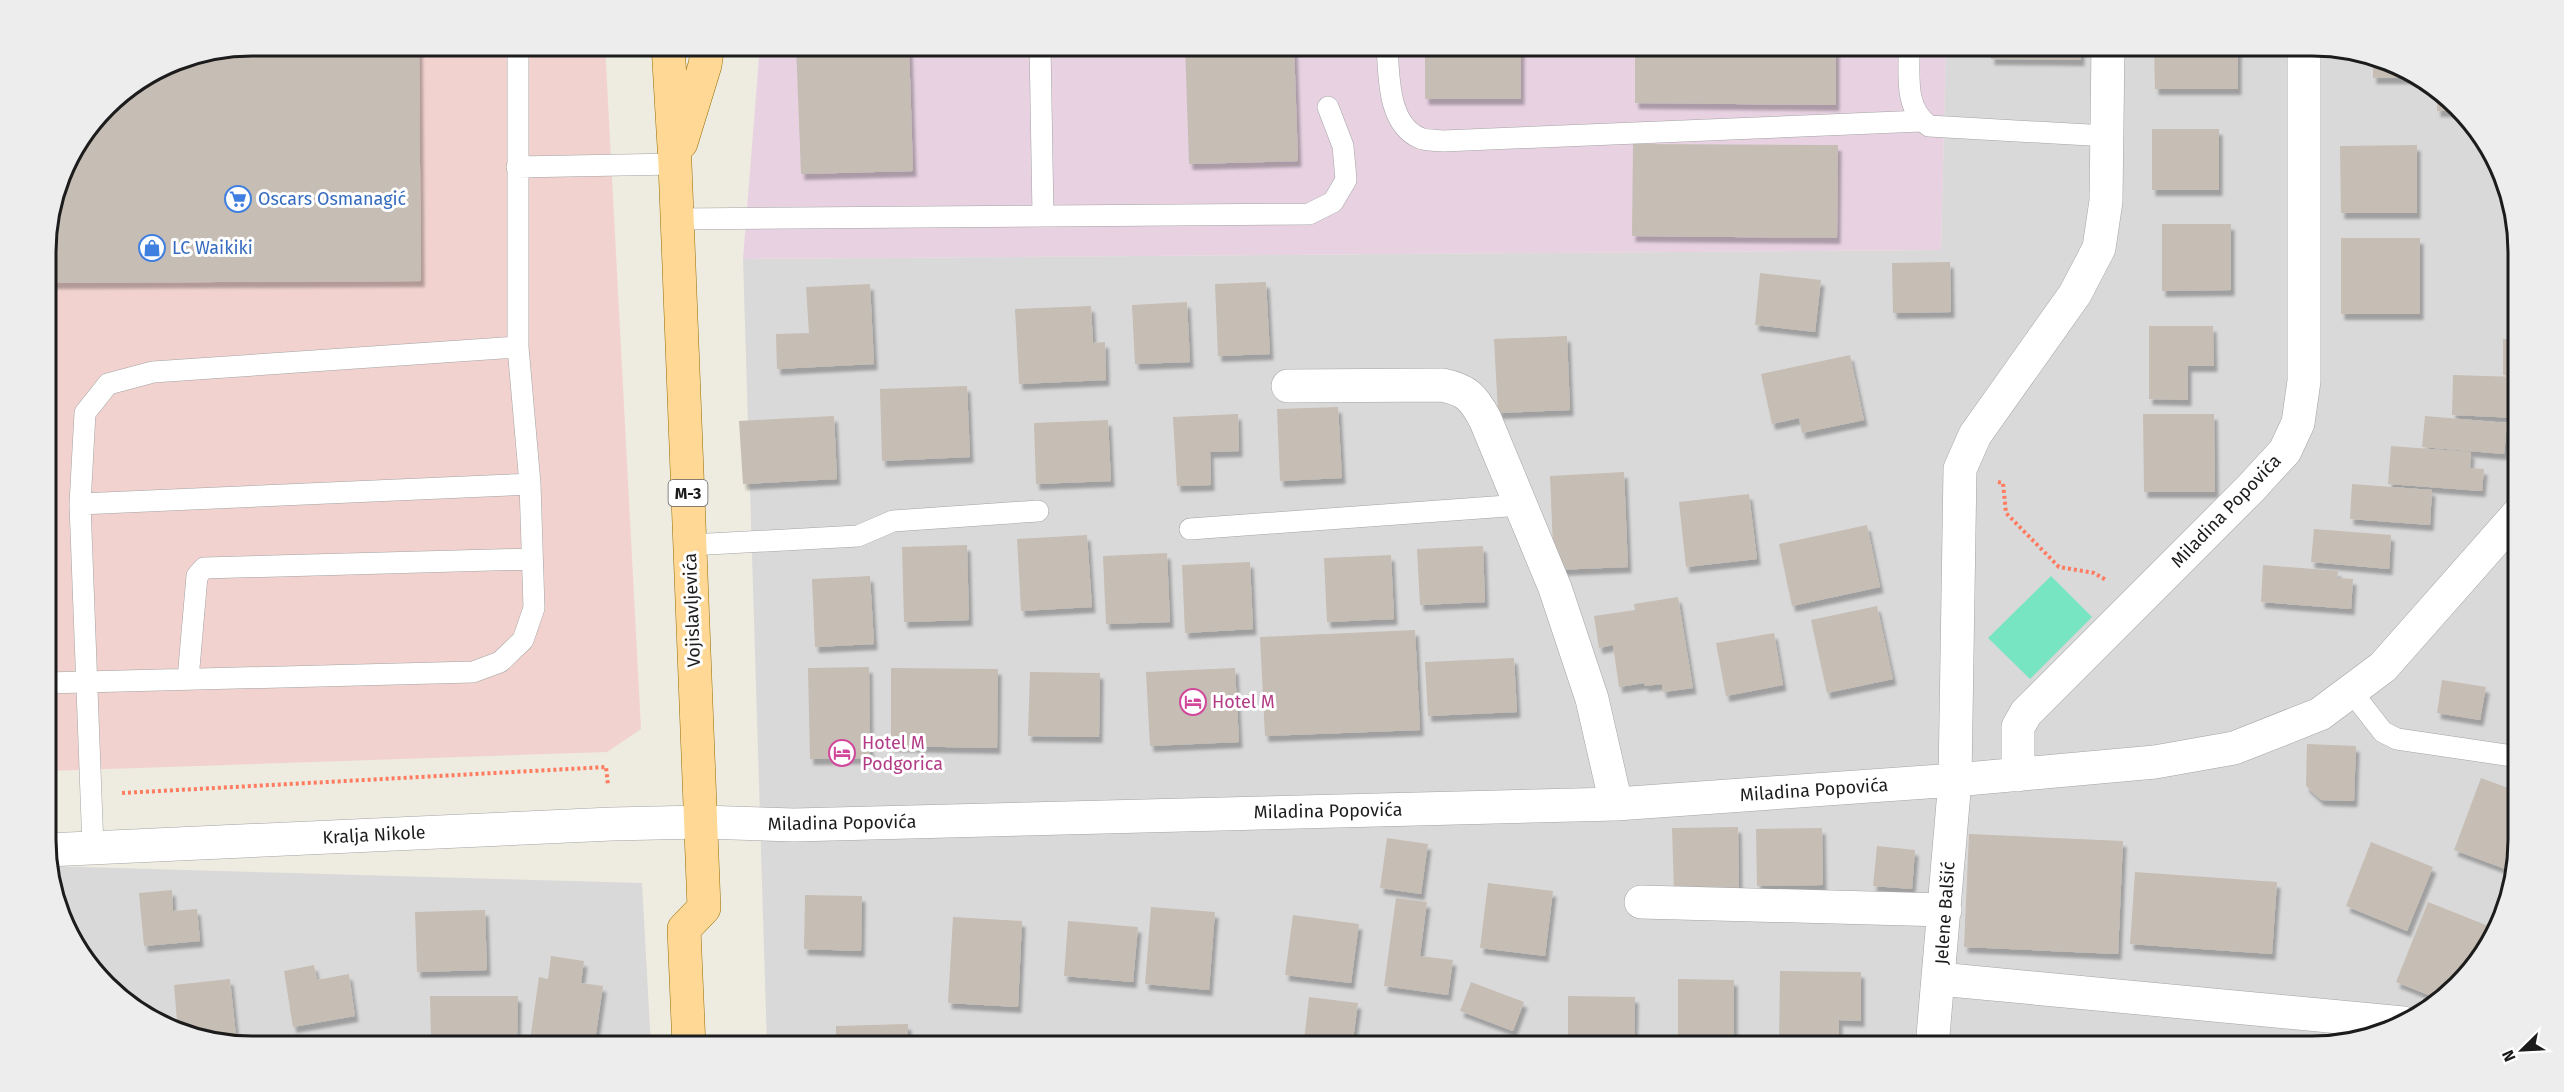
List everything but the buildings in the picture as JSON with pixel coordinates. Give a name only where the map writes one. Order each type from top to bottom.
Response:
[{"type":"main road","name":"Vojislavljevića","points":[[669,56],[675,164],[704,908],[684,929],[688,1036]]},
{"type":"main road","name":"Vojislavljevića","points":[[675,164],[706,56]]},
{"type":"street","points":[[1955,780],[1960,469],[1975,435],[2075,294],[2098,248],[2106,201],[2108,56]]},
{"type":"street","name":"Miladina Popovića","points":[[2018,775],[2018,728],[2026,713],[2271,466],[2284,451],[2298,423],[2304,381],[2304,56]]},
{"type":"street","points":[[1288,386],[1442,385],[1459,388],[1474,399],[1485,419],[1555,588],[1592,699],[1616,804]]},
{"type":"street","name":"Miladina Popovića","points":[[701,822],[794,825],[1616,804],[1955,780],[2155,762],[2234,748],[2320,714],[2383,667],[2508,525]]},
{"type":"street","name":"Jelene Balšić","points":[[1933,1036],[1940,979],[1955,780]]},
{"type":"street","name":"Kralja Nikole","points":[[56,850],[612,824],[701,822]]},
{"type":"street","points":[[1641,902],[1945,910]]},
{"type":"street","points":[[1940,979],[2388,1022]]},
{"type":"lane","points":[[56,683],[473,672],[500,662],[524,640],[534,608],[530,484],[518,347],[518,56]]},
{"type":"lane","points":[[1040,56],[1043,215]]},
{"type":"lane","points":[[1387,56],[1388,82],[1395,107],[1405,125],[1420,138],[1443,141],[1922,121]]},
{"type":"lane","points":[[1909,56],[1910,97],[1922,121],[1929,126],[2107,136]]},
{"type":"lane","points":[[677,219],[1309,214],[1333,202],[1347,180],[1343,146],[1328,107]]},
{"type":"lane","points":[[517,167],[675,164]]},
{"type":"lane","points":[[93,848],[80,504],[85,413],[108,384],[153,372],[518,347]]},
{"type":"lane","points":[[80,504],[530,484]]},
{"type":"lane","points":[[1190,529],[1521,505]]},
{"type":"lane","points":[[690,545],[858,536],[893,521],[1038,511]]},
{"type":"lane","points":[[188,679],[197,576],[204,568],[532,559]]},
{"type":"lane","points":[[2351,691],[2383,732],[2397,739],[2508,755]]},
{"type":"path","points":[[1960,469],[2003,483],[2006,513],[2060,567],[2094,573],[2106,580],[2129,609]]},
{"type":"path","points":[[56,796],[606,767],[612,824]]},
{"type":"shaded area","points":[[239,56],[606,56],[641,729],[607,752],[56,771],[57,226],[62,201],[76,165],[96,132],[122,104],[154,82],[189,66],[213,59]]},
{"type":"shaded area","points":[[759,56],[1946,56],[1941,250],[743,259]]},
{"type":"shaded area","points":[[1946,56],[2325,56],[2351,59],[2387,70],[2410,82],[2432,96],[2468,132],[2494,177],[2507,226],[2507,866],[2494,915],[2482,938],[2468,960],[2432,996],[2387,1022],[2351,1033],[2325,1036],[767,1036],[743,259],[1941,250]]},
{"type":"shaded area","points":[[57,866],[642,883],[650,1036],[239,1036],[213,1033],[177,1022],[132,996],[113,979],[96,960],[70,915]]},
{"type":"green space","points":[[2051,576],[2092,617],[2030,679],[1988,638]]},
{"type":"place","name":"Oscars Osmanagić","points":[[238,199]]},
{"type":"place","name":"LC Waikiki","points":[[152,248]]},
{"type":"place","name":"Hotel M","points":[[1193,702]]},
{"type":"place","name":"Hotel M Podgorica","points":[[842,753]]}]
